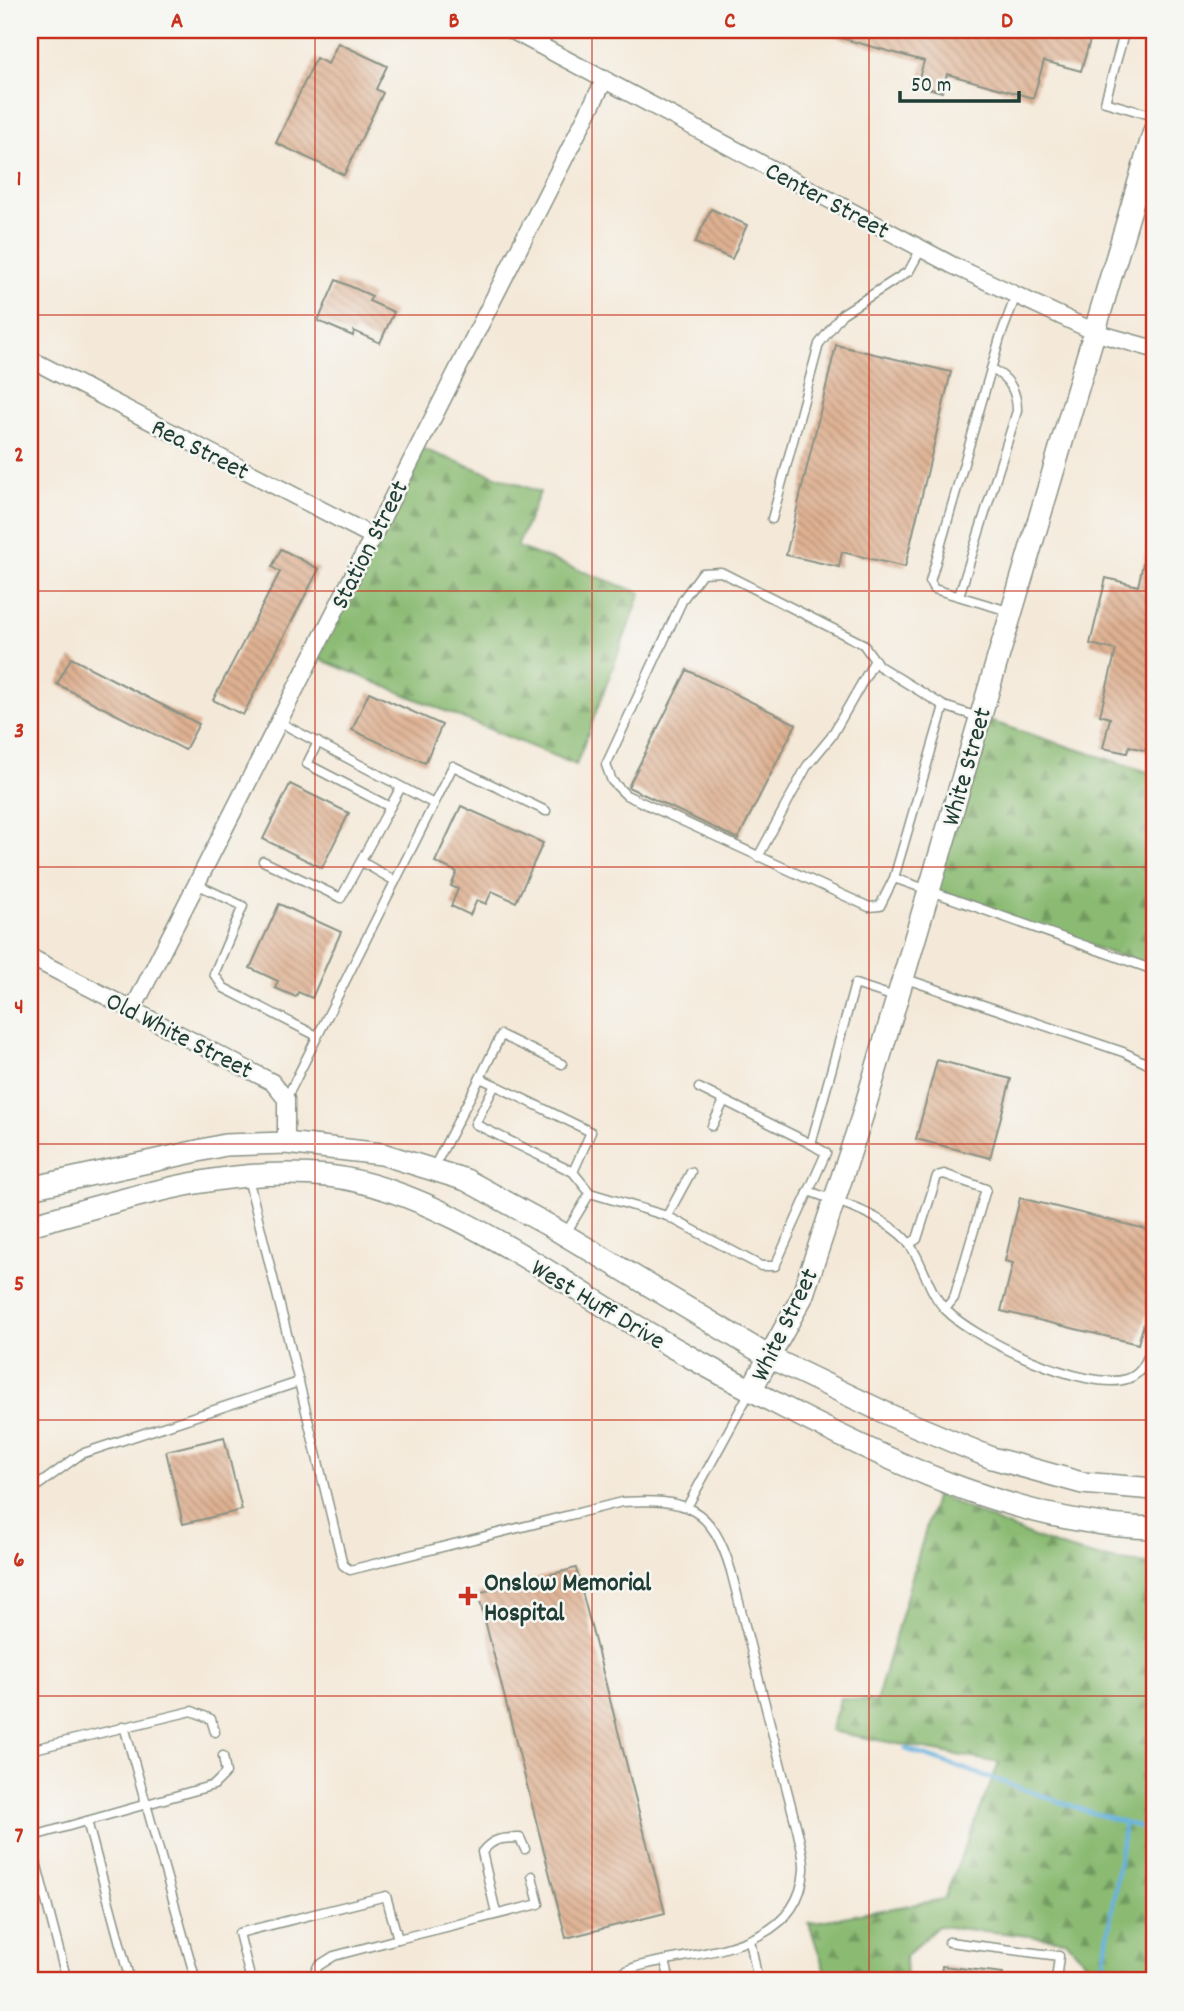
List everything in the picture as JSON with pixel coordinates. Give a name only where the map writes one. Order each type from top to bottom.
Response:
[{"type":"street","name":"Center Street","points":[[511,30],[921,248],[1097,333],[1154,349]]},
{"type":"street","name":"Station Street","points":[[134,1009],[605,79]]},
{"type":"street","name":"White Street","points":[[751,1390],[771,1358],[802,1297],[835,1200],[1097,333],[1154,131]]},
{"type":"street","name":"Rea Street","points":[[30,359],[372,536]]},
{"type":"street","name":"Old White Street","points":[[30,957],[272,1082],[286,1099]]},
{"type":"street","points":[[286,1099],[286,1143]]},
{"type":"street","name":"West Huff Drive","points":[[30,1188],[225,1144],[286,1143],[382,1154],[466,1180],[565,1235],[771,1358],[894,1418],[992,1458],[1082,1483],[1154,1489]]},
{"type":"street","name":"West Huff Drive","points":[[30,1225],[192,1183],[247,1175],[329,1176],[407,1197],[481,1232],[668,1346],[846,1439],[935,1480],[1021,1507],[1111,1527],[1154,1528]]},
{"type":"lane","points":[[544,47],[547,30]]},
{"type":"lane","points":[[1125,30],[1105,102],[1154,116]]},
{"type":"lane","points":[[772,519],[819,344],[842,314],[909,271],[921,248]]},
{"type":"lane","points":[[1012,612],[934,589],[930,582],[991,369],[1016,295]]},
{"type":"lane","points":[[959,596],[1017,411],[1012,387],[1004,374],[991,369]]},
{"type":"lane","points":[[944,706],[894,878],[880,906],[869,907],[626,795],[612,781],[606,765],[682,599],[702,573],[721,572],[863,644],[879,666],[944,706],[980,718]]},
{"type":"lane","points":[[758,857],[807,766],[831,737],[875,660]]},
{"type":"lane","points":[[279,722],[434,804]]},
{"type":"lane","points":[[318,742],[307,764],[390,807]]},
{"type":"lane","points":[[286,1099],[453,766],[546,811]]},
{"type":"lane","points":[[263,861],[341,898],[401,787]]},
{"type":"lane","points":[[362,862],[395,881]]},
{"type":"lane","points":[[894,878],[1154,970]]},
{"type":"lane","points":[[197,884],[243,906],[214,974],[223,988],[317,1036]]},
{"type":"lane","points":[[811,1144],[855,984],[900,988],[1123,1052],[1154,1067]]},
{"type":"lane","points":[[433,1170],[501,1035],[562,1064]]},
{"type":"lane","points":[[480,1078],[591,1132],[573,1172]]},
{"type":"lane","points":[[495,1085],[475,1124],[573,1172],[590,1194],[667,1216],[761,1266],[775,1266],[825,1153],[699,1088]]},
{"type":"lane","points":[[712,1126],[724,1101]]},
{"type":"lane","points":[[667,1216],[691,1172]]},
{"type":"lane","points":[[909,1244],[917,1239],[937,1176],[944,1174],[986,1189],[954,1298],[945,1309]]},
{"type":"lane","points":[[247,1175],[343,1565],[350,1570],[622,1503],[662,1500],[687,1507],[711,1526],[723,1545],[805,1868],[793,1906],[778,1925],[764,1936],[625,1971],[613,1981]]},
{"type":"lane","points":[[808,1191],[835,1200],[889,1226],[909,1244],[945,1309],[972,1331],[1010,1352],[1037,1363],[1111,1381],[1135,1375],[1149,1357],[1154,1336]]},
{"type":"lane","points":[[565,1235],[590,1194]]},
{"type":"lane","points":[[30,1492],[81,1454],[299,1382]]},
{"type":"lane","points":[[687,1507],[751,1390]]},
{"type":"lane","points":[[30,1749],[192,1711],[211,1719],[215,1732]]},
{"type":"lane","points":[[124,1726],[196,1981]]},
{"type":"lane","points":[[67,1981],[30,1838],[221,1781],[226,1773],[223,1756]]},
{"type":"lane","points":[[87,1821],[130,1981]]},
{"type":"lane","points":[[496,1913],[482,1852],[490,1842],[500,1838],[520,1838],[525,1849]]},
{"type":"lane","points":[[311,1981],[318,1966],[334,1956],[539,1904],[532,1875]]},
{"type":"lane","points":[[251,1981],[239,1933],[386,1896],[398,1939]]},
{"type":"lane","points":[[750,1940],[758,1981]]},
{"type":"lane","points":[[949,1942],[1059,1956],[1056,1981]]},
{"type":"lane","points":[[665,1961],[670,1981]]},
{"type":"green space","points":[[417,447],[540,492],[517,547],[641,593],[576,765],[312,656]]},
{"type":"green space","points":[[980,718],[1154,774],[1154,968],[929,890]]},
{"type":"green space","points":[[936,1494],[1015,1530],[1069,1549],[1125,1562],[1154,1564],[1154,1981],[1084,1981],[1087,1964],[1066,1940],[938,1926],[905,1957],[906,1981],[828,1981],[809,1923],[944,1899],[999,1763],[830,1731],[841,1698],[876,1702]]},
{"type":"building","points":[[826,30],[1093,30],[1081,71],[1044,61],[1033,98],[947,74],[942,92],[917,85],[924,61],[826,34]]},
{"type":"building","points":[[338,43],[387,66],[376,89],[383,93],[344,175],[276,143],[316,58],[328,64]]},
{"type":"building","points":[[711,209],[747,225],[732,259],[695,243]]},
{"type":"building","points":[[336,280],[372,296],[369,301],[394,312],[380,343],[354,331],[353,336],[318,321]]},
{"type":"building","points":[[836,345],[951,372],[905,567],[842,552],[839,567],[786,555]]},
{"type":"building","points":[[1149,537],[1154,538],[1154,734],[1150,752],[1129,746],[1127,753],[1103,748],[1110,718],[1100,715],[1116,650],[1090,644],[1106,578],[1138,586]]},
{"type":"building","points":[[281,549],[319,569],[243,715],[213,700],[280,572],[272,567]]},
{"type":"building","points":[[71,658],[199,724],[185,750],[57,684]]},
{"type":"building","points":[[687,670],[796,724],[738,839],[628,787]]},
{"type":"building","points":[[369,692],[442,725],[425,763],[352,730]]},
{"type":"building","points":[[290,784],[349,813],[322,868],[263,839]]},
{"type":"building","points":[[461,806],[543,843],[516,902],[492,891],[486,904],[477,900],[470,915],[451,906],[458,889],[451,886],[457,872],[435,862]]},
{"type":"building","points":[[279,904],[341,932],[312,998],[298,992],[296,997],[275,988],[278,981],[250,968]]},
{"type":"building","points":[[937,1060],[1011,1079],[990,1158],[916,1139]]},
{"type":"building","points":[[1020,1198],[1154,1231],[1154,1288],[1138,1344],[1001,1311],[1013,1263],[1005,1261]]},
{"type":"building","points":[[224,1437],[242,1510],[183,1524],[166,1451]]},
{"type":"building","points":[[576,1568],[665,1913],[566,1938],[478,1593]]},
{"type":"building","points":[[942,1966],[1003,1973],[1003,1981],[940,1981]]},
{"type":"waterway","points":[[906,1749],[1154,1831]]},
{"type":"waterway","points":[[1101,1981],[1125,1822]]},
{"type":"place","name":"Onslow Memorial Hospital","points":[[468,1596]]}]
